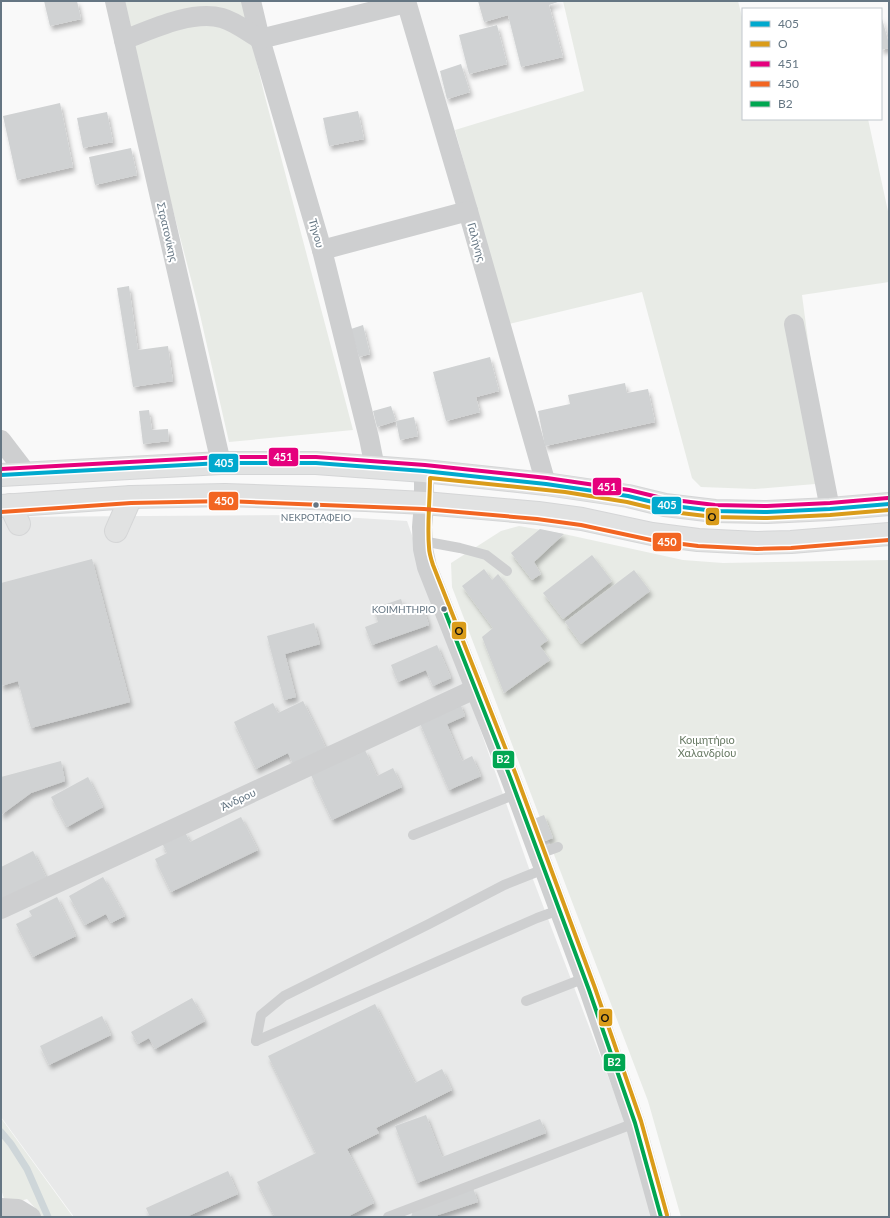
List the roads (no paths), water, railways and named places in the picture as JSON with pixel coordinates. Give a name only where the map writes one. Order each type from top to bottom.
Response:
[{"type":"main road","points":[[1,475],[221,463],[316,463],[424,471],[546,484],[628,496],[665,505],[701,509],[767,512],[889,504]]},
{"type":"main road","points":[[5,506],[131,497],[225,496],[366,500],[424,503],[565,516],[641,532],[698,540],[757,543],[791,542],[889,534]]},
{"type":"main road","points":[[116,531],[131,497]]},
{"type":"main road","points":[[5,506],[19,524]]},
{"type":"street","name":"Στρατονίκης","points":[[115,1],[221,463]]},
{"type":"street","name":"Τήνου","points":[[250,1],[322,250],[369,438],[375,468]]},
{"type":"street","points":[[124,40],[155,28],[199,16],[212,16],[223,19],[235,24],[260,39],[406,2]]},
{"type":"street","name":"Γαλήνης","points":[[406,2],[468,211],[546,484]]},
{"type":"street","points":[[322,250],[468,211]]},
{"type":"street","points":[[794,324],[830,509]]},
{"type":"street","points":[[1,440],[27,474]]},
{"type":"street","points":[[424,471],[422,541],[427,567],[516,794],[585,978],[635,1123],[661,1217]]},
{"type":"street","name":"Άνδρου","points":[[1,909],[475,689]]},
{"type":"street","points":[[1,1208],[18,1209],[31,1217]]},
{"type":"lane","points":[[422,541],[460,548],[486,555],[507,571]]},
{"type":"lane","points":[[412,835],[516,794]]},
{"type":"lane","points":[[558,847],[542,862],[504,884],[284,996],[261,1015],[256,1041],[537,918],[559,910]]},
{"type":"lane","points":[[526,1001],[585,978]]},
{"type":"lane","points":[[388,1217],[635,1123]]},
{"type":"waterway","points":[[1,1132],[11,1144],[27,1169],[48,1217]]},
{"type":"place","name":"ΝΕΚΡΟΤΑΦΕΙΟ","points":[[316,505]]},
{"type":"place","name":"ΚΟΙΜΗΤΗΡΙΟ","points":[[444,609]]},
{"type":"park label","name":"Κοιμητήριο Χαλανδρίου","points":[[707,745]]}]
